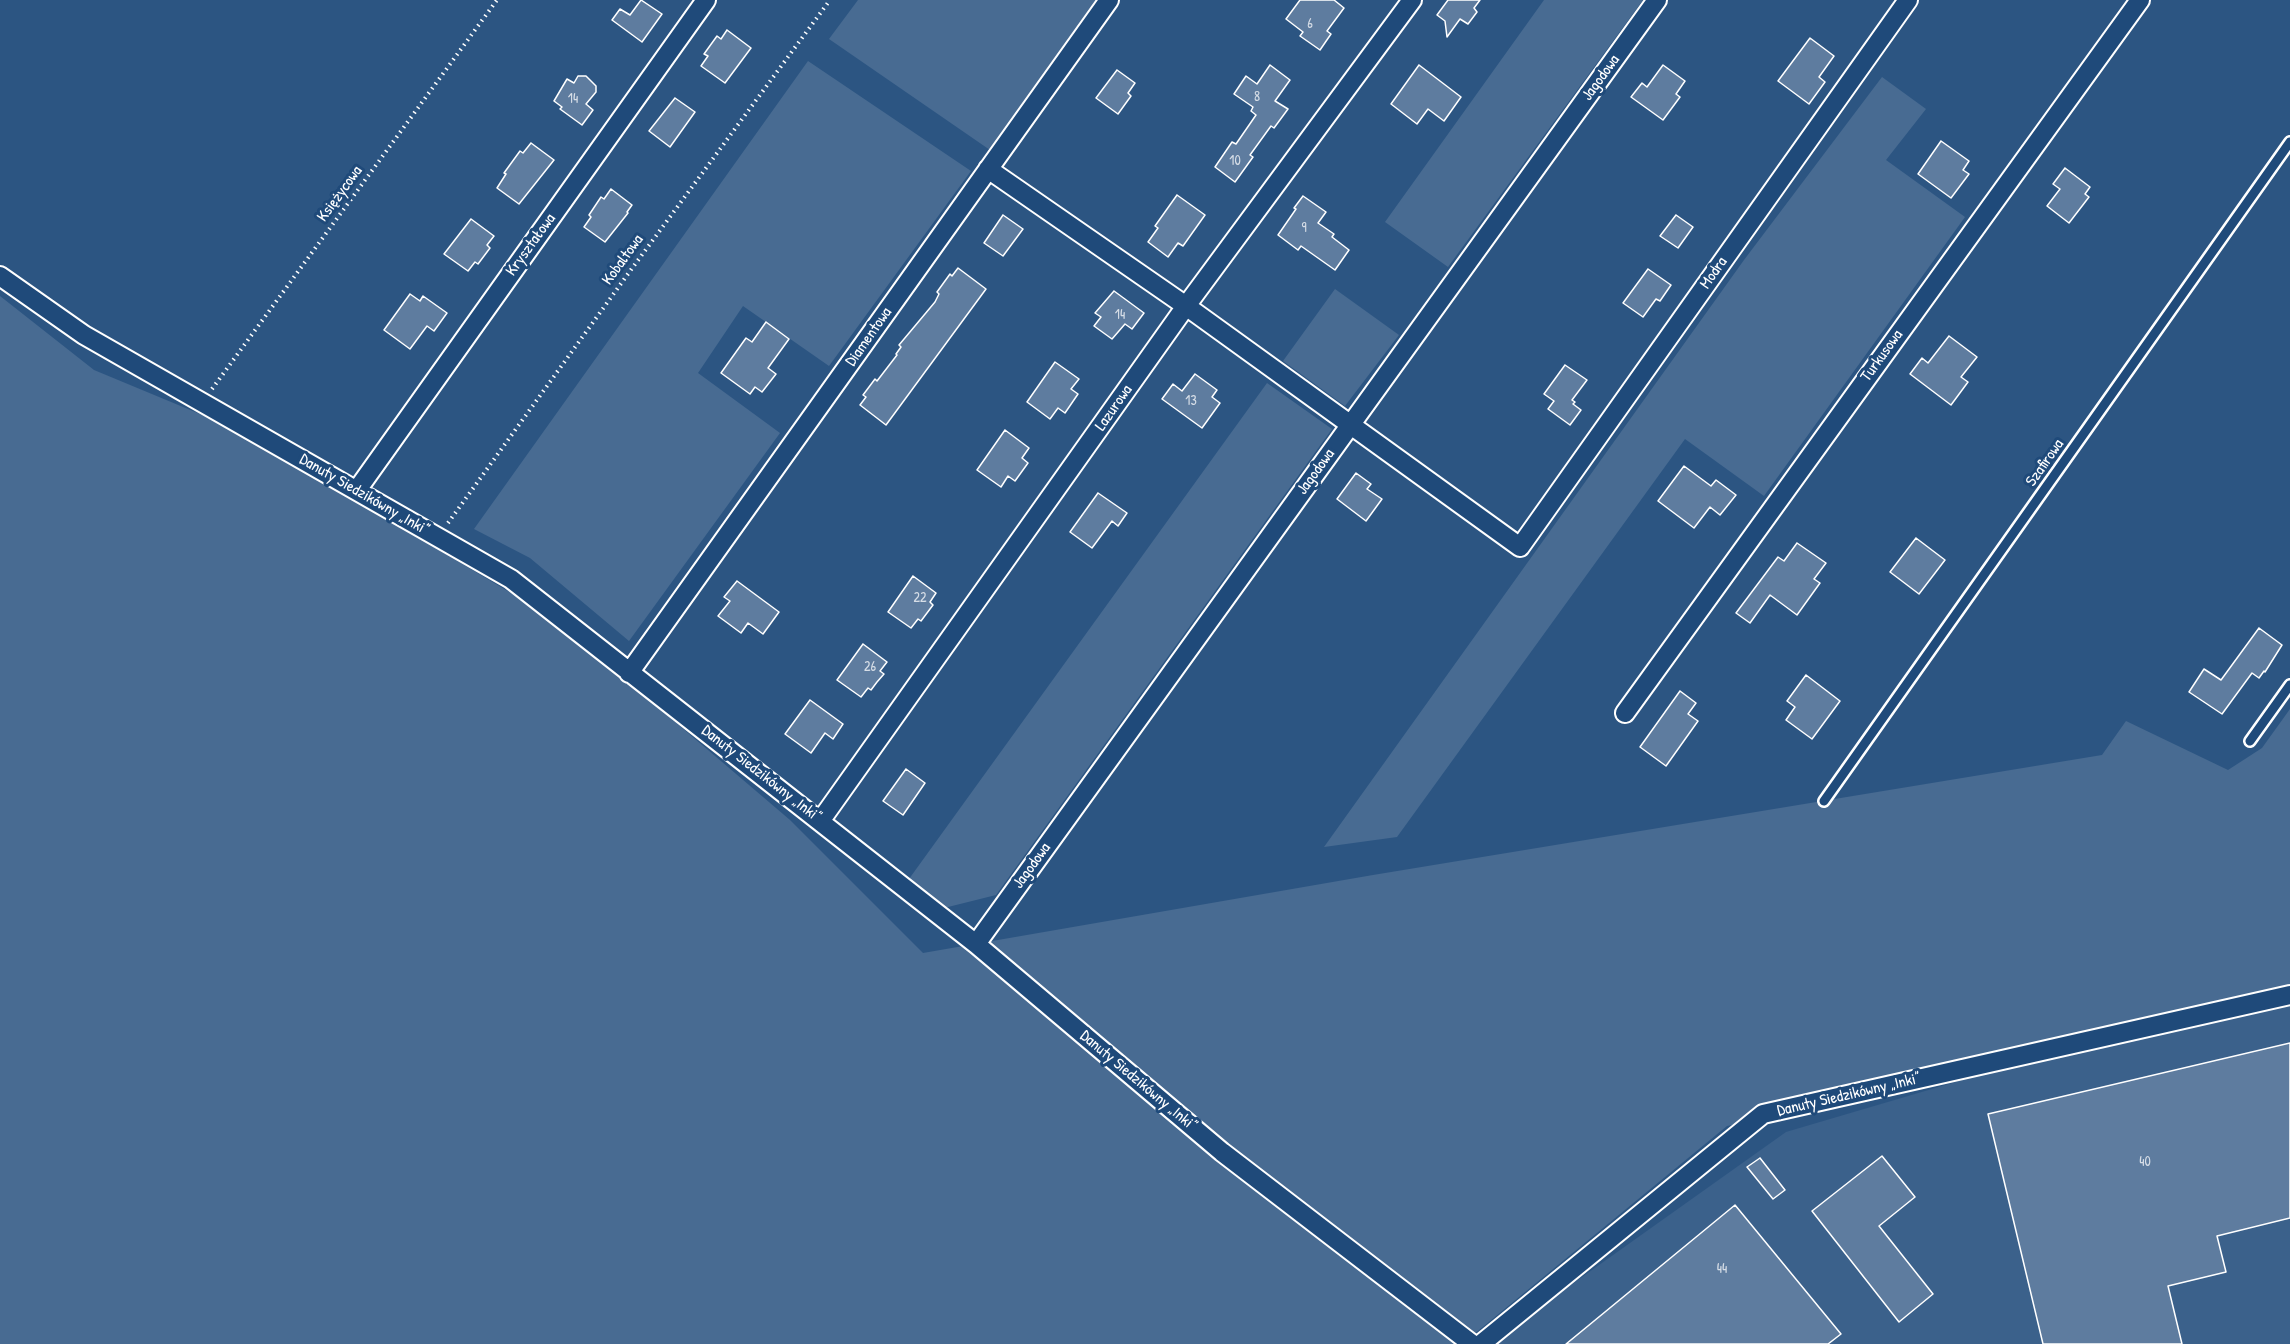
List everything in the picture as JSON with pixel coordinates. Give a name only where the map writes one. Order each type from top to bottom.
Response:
[{"type":"street","name":"Kryształowa","points":[[357,490],[706,0]]},
{"type":"street","name":"Diamentowa","points":[[629,673],[1108,0]]},
{"type":"street","name":"Lazurowa","points":[[820,820],[1186,306],[1412,0]]},
{"type":"street","name":"Jagodowa","points":[[976,944],[1657,0]]},
{"type":"street","name":"Modra","points":[[1350,425],[1520,547],[1908,0]]},
{"type":"street","name":"Turkusowa","points":[[1625,713],[2140,0]]},
{"type":"street","points":[[988,169],[1186,306],[1350,425]]},
{"type":"street","name":"Danuty Siedzikówny „Inki”","points":[[0,276],[84,335],[512,579],[976,944],[1222,1152],[1472,1344]]},
{"type":"street","name":"Danuty Siedzikówny „Inki”","points":[[1481,1344],[1763,1114],[2290,995]]},
{"type":"lane","name":"Szafirowa","points":[[1824,801],[2290,142]]},
{"type":"lane","points":[[2250,741],[2290,685]]},
{"type":"path","name":"Księżycowa","points":[[202,402],[497,0]]},
{"type":"path","name":"Kobaltowa","points":[[438,537],[640,257],[830,0]]},
{"type":"shaded area","points":[[858,0],[1096,0],[990,150],[829,39]]},
{"type":"shaded area","points":[[1544,0],[1643,0],[1448,267],[1385,222]]},
{"type":"shaded area","points":[[808,61],[971,171],[829,366],[743,306],[698,373],[780,433],[629,641],[530,558],[474,529]]},
{"type":"shaded area","points":[[1882,77],[1926,109],[1886,160],[1965,217],[1764,496],[1685,439],[1397,837],[1324,847],[1744,260]]},
{"type":"shaded area","points":[[1335,289],[1399,335],[1345,406],[1283,361]]},
{"type":"shaded area","points":[[0,296],[94,370],[212,419],[270,449],[531,605],[626,680],[790,820],[923,953],[1373,875],[2102,755],[2126,721],[2228,770],[2262,748],[2290,709],[2290,993],[2010,1066],[1727,1126],[1462,1344],[0,1344]]},
{"type":"shaded area","points":[[1267,383],[1332,429],[996,895],[944,908],[909,879]]},
{"type":"shaded area","points":[[2290,993],[2290,1344],[1488,1344],[1786,1132],[2010,1066]]},
{"type":"building","points":[[641,0],[662,14],[642,42],[612,20],[620,9],[630,15]]},
{"type":"building","points":[[1300,0],[1334,0],[1344,8],[1327,31],[1331,34],[1320,50],[1300,36],[1303,32],[1286,19]]},
{"type":"building","points":[[1448,0],[1480,0],[1474,8],[1477,12],[1468,24],[1460,19],[1447,37],[1445,21],[1437,15]]},
{"type":"building","points":[[727,30],[751,48],[725,83],[701,66],[708,56],[704,54],[717,36],[721,39]]},
{"type":"building","points":[[1810,38],[1834,56],[1819,77],[1825,82],[1809,104],[1778,81]]},
{"type":"building","points":[[1270,65],[1290,80],[1275,101],[1288,109],[1274,128],[1271,126],[1250,155],[1253,157],[1235,182],[1215,167],[1232,142],[1236,144],[1256,115],[1251,111],[1253,107],[1234,94],[1246,76],[1257,84]]},
{"type":"building","points":[[1419,65],[1461,97],[1444,121],[1428,109],[1417,124],[1391,104]]},
{"type":"building","points":[[1663,65],[1685,81],[1676,94],[1680,97],[1663,120],[1631,97],[1642,83],[1647,87]]},
{"type":"building","points":[[1117,70],[1135,83],[1128,93],[1131,96],[1118,114],[1096,98]]},
{"type":"building","points":[[578,76],[586,76],[596,86],[596,92],[586,104],[593,110],[582,125],[560,109],[562,107],[554,101],[567,79],[574,83]]},
{"type":"building","points":[[675,98],[695,112],[670,147],[649,131]]},
{"type":"building","points":[[1941,141],[1969,161],[1963,170],[1969,174],[1951,198],[1918,174]]},
{"type":"building","points":[[531,143],[554,160],[519,204],[497,188],[506,174],[504,173],[520,151],[523,153]]},
{"type":"building","points":[[2065,168],[2090,187],[2085,194],[2089,197],[2069,223],[2047,206],[2060,189],[2053,184]]},
{"type":"building","points":[[611,189],[632,205],[605,242],[584,227],[601,197],[604,199]]},
{"type":"building","points":[[1177,195],[1205,215],[1183,246],[1178,243],[1168,257],[1148,242],[1158,228],[1155,226]]},
{"type":"building","points":[[1303,196],[1326,212],[1318,223],[1334,234],[1332,237],[1349,250],[1335,270],[1301,246],[1298,250],[1278,235]]},
{"type":"building","points":[[1003,215],[1023,229],[1003,256],[984,243]]},
{"type":"building","points":[[1676,215],[1693,227],[1678,248],[1660,236]]},
{"type":"building","points":[[471,219],[494,236],[487,245],[490,248],[478,264],[475,262],[468,271],[444,254]]},
{"type":"building","points":[[958,268],[986,289],[886,425],[860,405],[866,397],[863,395],[897,355],[901,347],[899,345],[935,302],[939,294],[937,292],[950,274],[952,276]]},
{"type":"building","points":[[1648,269],[1671,285],[1660,301],[1656,299],[1643,317],[1623,303]]},
{"type":"building","points":[[1114,291],[1144,313],[1132,329],[1125,324],[1112,339],[1094,326],[1101,317],[1095,313]]},
{"type":"building","points":[[410,294],[420,301],[423,296],[447,313],[434,331],[427,326],[410,349],[384,330]]},
{"type":"building","points":[[766,322],[789,339],[768,368],[776,374],[762,392],[755,387],[750,394],[721,373],[746,338],[752,342]]},
{"type":"building","points":[[1949,336],[1977,357],[1961,377],[1968,382],[1951,405],[1910,374],[1922,358],[1928,363]]},
{"type":"building","points":[[1055,362],[1079,379],[1071,389],[1078,394],[1065,413],[1058,408],[1050,419],[1027,402]]},
{"type":"building","points":[[1565,365],[1587,380],[1572,400],[1575,402],[1573,404],[1581,410],[1570,425],[1548,409],[1554,401],[1544,394]]},
{"type":"building","points":[[1195,374],[1217,390],[1212,397],[1220,403],[1202,428],[1162,399],[1173,384],[1182,391]]},
{"type":"building","points":[[1005,430],[1029,448],[1022,458],[1028,463],[1015,481],[1008,476],[1001,487],[977,470]]},
{"type":"building","points":[[1684,466],[1711,486],[1716,480],[1736,495],[1720,515],[1710,507],[1694,528],[1658,501]]},
{"type":"building","points":[[1356,473],[1371,484],[1367,489],[1382,499],[1366,521],[1337,499]]},
{"type":"building","points":[[1098,493],[1127,513],[1118,526],[1112,521],[1092,548],[1070,532]]},
{"type":"building","points":[[1916,538],[1945,560],[1919,594],[1890,572]]},
{"type":"building","points":[[1797,543],[1826,563],[1814,579],[1820,583],[1797,615],[1770,595],[1750,623],[1736,613],[1778,557],[1784,561]]},
{"type":"building","points":[[913,576],[936,593],[930,602],[933,605],[921,621],[918,619],[911,628],[888,612]]},
{"type":"building","points":[[737,581],[779,612],[763,634],[748,623],[741,633],[718,616],[730,601],[724,597]]},
{"type":"building","points":[[2259,628],[2282,645],[2265,672],[2259,678],[2252,673],[2222,714],[2189,692],[2204,669],[2221,680]]},
{"type":"building","points":[[863,644],[887,662],[880,671],[884,674],[871,690],[868,688],[861,697],[837,680]]},
{"type":"building","points":[[1806,675],[1840,701],[1812,739],[1786,720],[1795,707],[1787,701]]},
{"type":"building","points":[[1680,691],[1696,703],[1688,714],[1698,721],[1666,766],[1640,747]]},
{"type":"building","points":[[810,700],[843,724],[833,739],[825,733],[811,753],[785,734]]},
{"type":"building","points":[[906,769],[925,783],[903,815],[883,801]]},
{"type":"building","points":[[2290,1043],[2290,1218],[2217,1236],[2226,1272],[2168,1286],[2182,1344],[2043,1344],[1988,1114]]},
{"type":"building","points":[[1882,1156],[1915,1197],[1879,1226],[1933,1294],[1899,1322],[1812,1211]]},
{"type":"building","points":[[1760,1158],[1785,1190],[1773,1199],[1747,1167]]},
{"type":"building","points":[[1735,1205],[1841,1334],[1828,1344],[1566,1344]]}]
